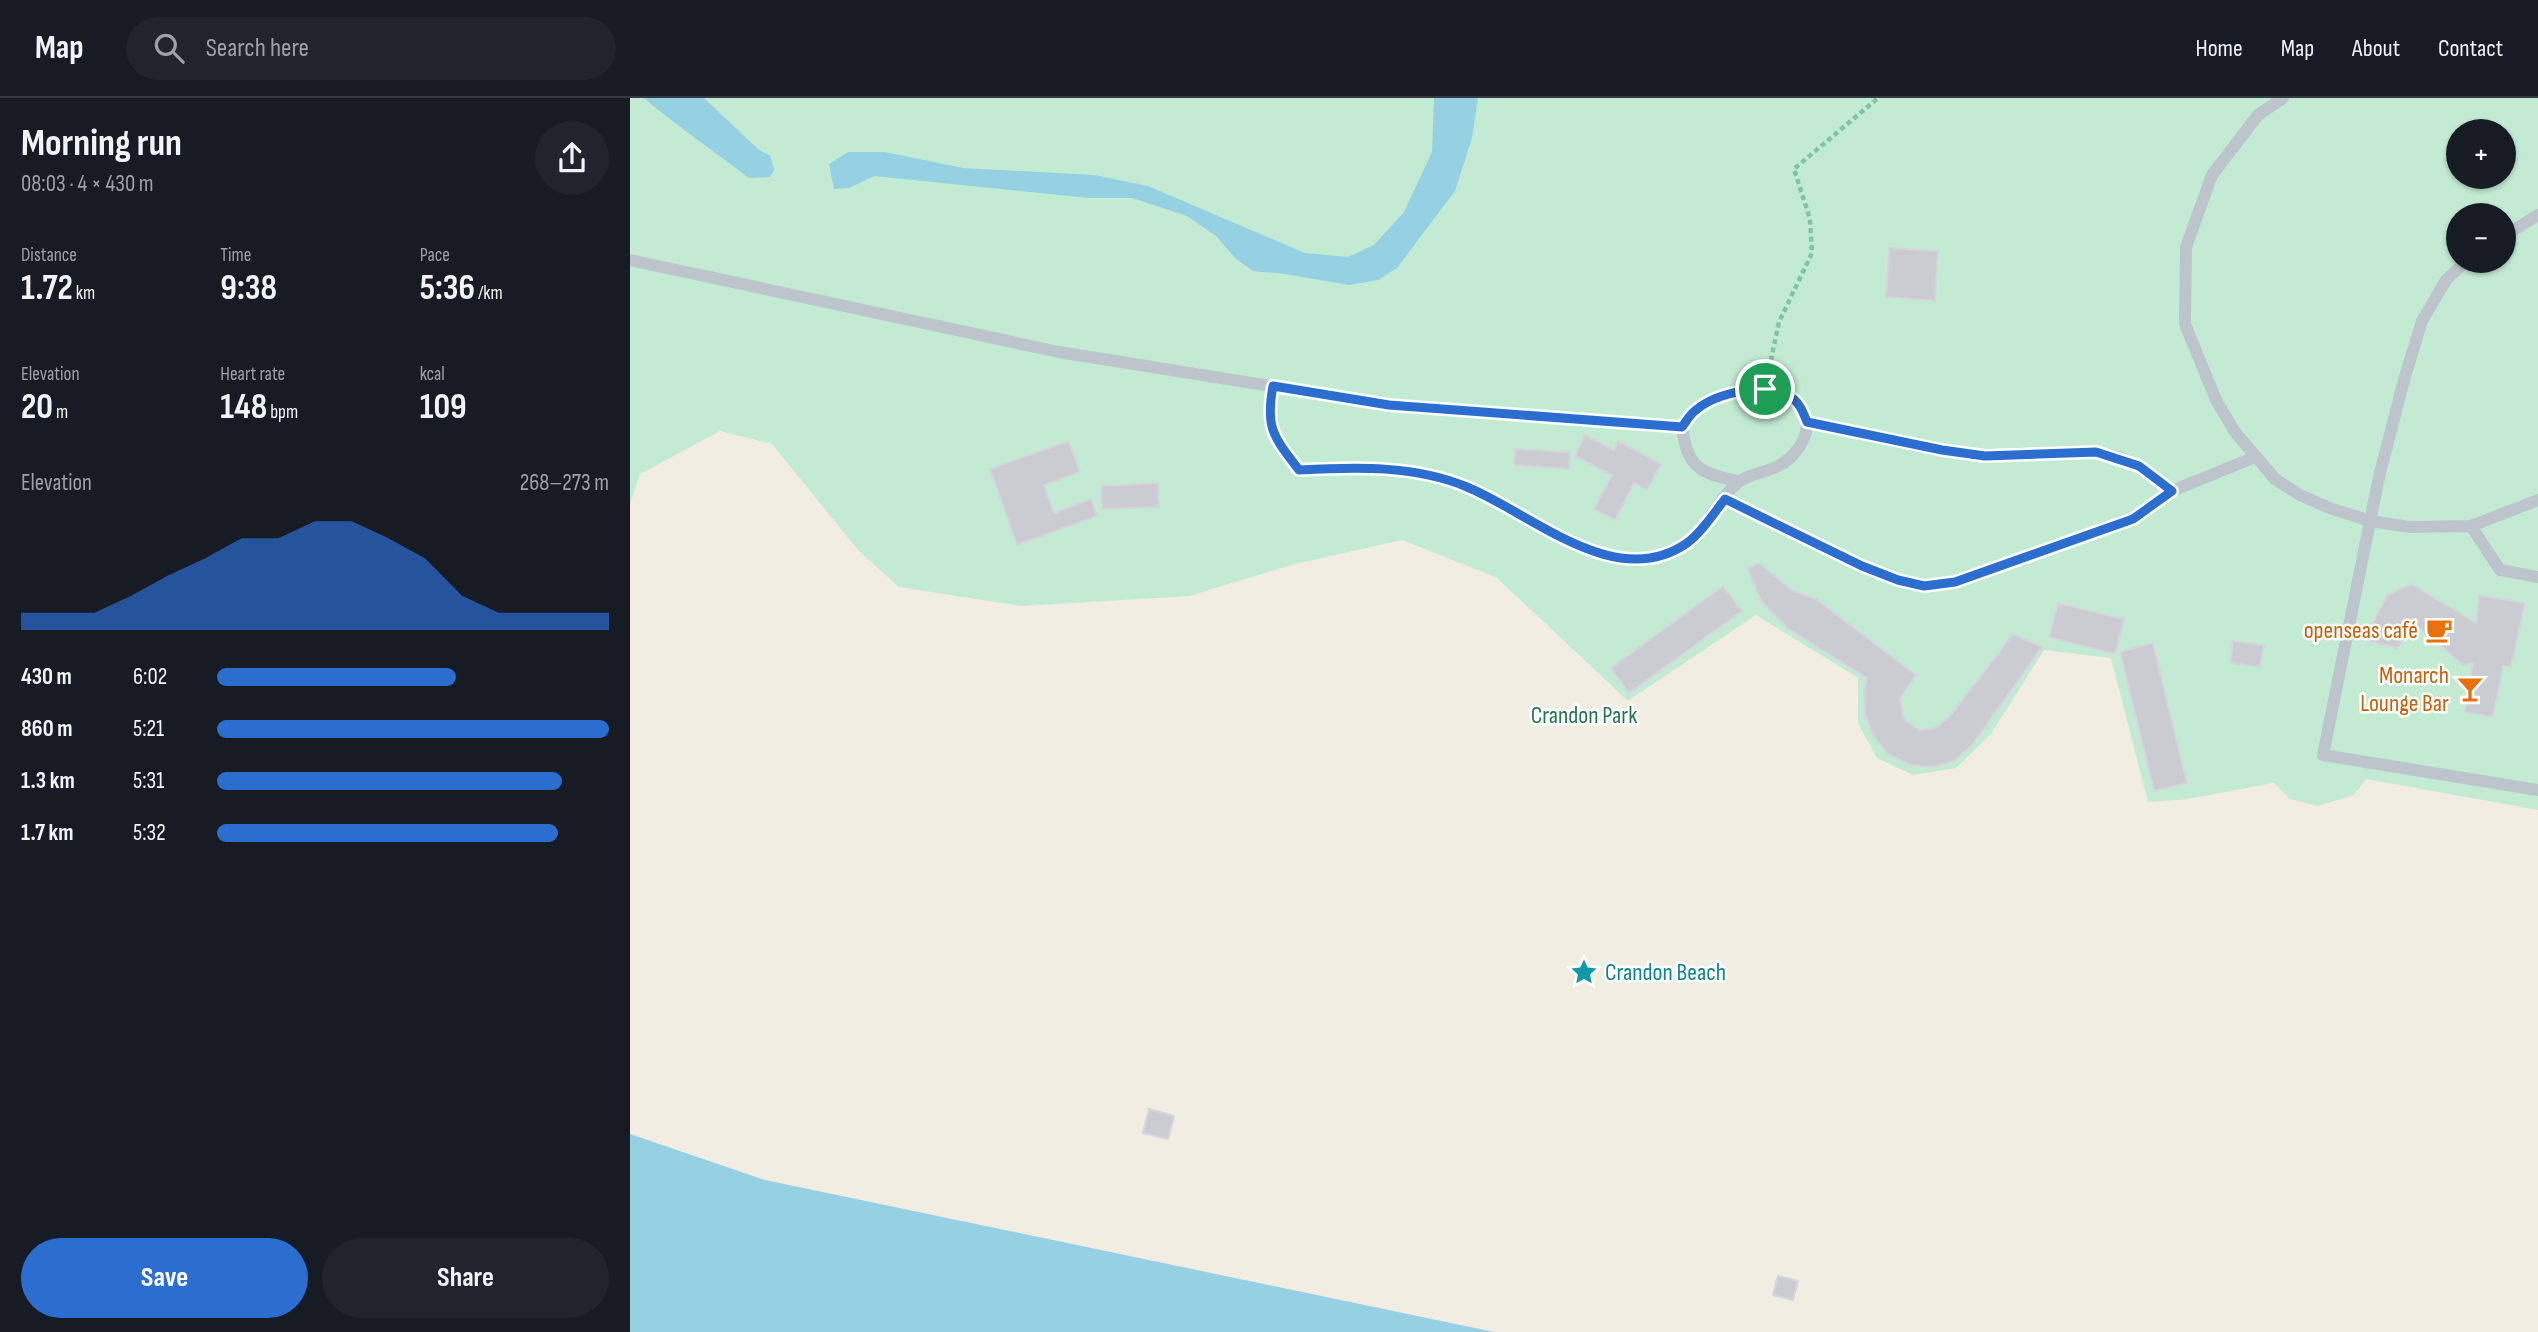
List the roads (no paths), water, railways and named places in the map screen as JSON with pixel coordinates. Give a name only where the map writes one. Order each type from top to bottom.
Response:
[{"type":"lane","points":[[2283,98],[2258,115],[2212,175],[2186,247],[2185,324],[2216,400],[2235,432],[2274,479],[2300,495],[2371,521],[2409,527],[2471,526],[2538,500]]},
{"type":"lane","points":[[2516,229],[2538,215]]},
{"type":"lane","points":[[630,260],[1059,352],[1389,405],[1682,427]]},
{"type":"lane","points":[[2453,273],[2446,280],[2421,321],[2379,477],[2323,755],[2538,790]]},
{"type":"lane","points":[[1273,386],[1269,411],[1274,438],[1299,470],[1349,468],[1425,475],[1467,487],[1562,538],[1606,556],[1640,559],[1663,555],[1687,543],[1706,524],[1738,481]]},
{"type":"lane","points":[[1765,389],[1791,396],[1802,409],[1807,422],[1806,436],[1794,454],[1778,468],[1738,481],[1707,475],[1684,446],[1682,427],[1696,410],[1742,390],[1765,389]]},
{"type":"lane","points":[[1807,422],[1942,450],[1985,456],[2096,452],[2139,466],[2172,491]]},
{"type":"lane","points":[[1725,499],[1862,566],[1898,580],[1924,586],[1955,582],[2133,519],[2172,491],[2255,457]]},
{"type":"lane","points":[[2471,526],[2500,570],[2538,577]]},
{"type":"water","points":[[644,98],[704,98],[758,149],[770,156],[774,170],[770,177],[749,178]]},
{"type":"water","points":[[1434,98],[1478,98],[1472,138],[1455,191],[1397,268],[1378,280],[1349,285],[1253,271],[1235,258],[1216,236],[1187,216],[1132,198],[1089,198],[874,176],[849,188],[834,189],[829,164],[848,152],[885,152],[963,168],[1094,175],[1148,186],[1305,253],[1348,257],[1374,245],[1404,212],[1432,152]]},
{"type":"water","points":[[630,1134],[765,1180],[1494,1332],[630,1332]]},
{"type":"place","name":"openseas café","points":[[2439,630]]},
{"type":"place","name":"Monarch Lounge Bar","points":[[2470,689]]},
{"type":"place","name":"Crandon Beach","points":[[1584,972]]},
{"type":"park label","name":"Crandon Park","points":[[1584,715]]}]
